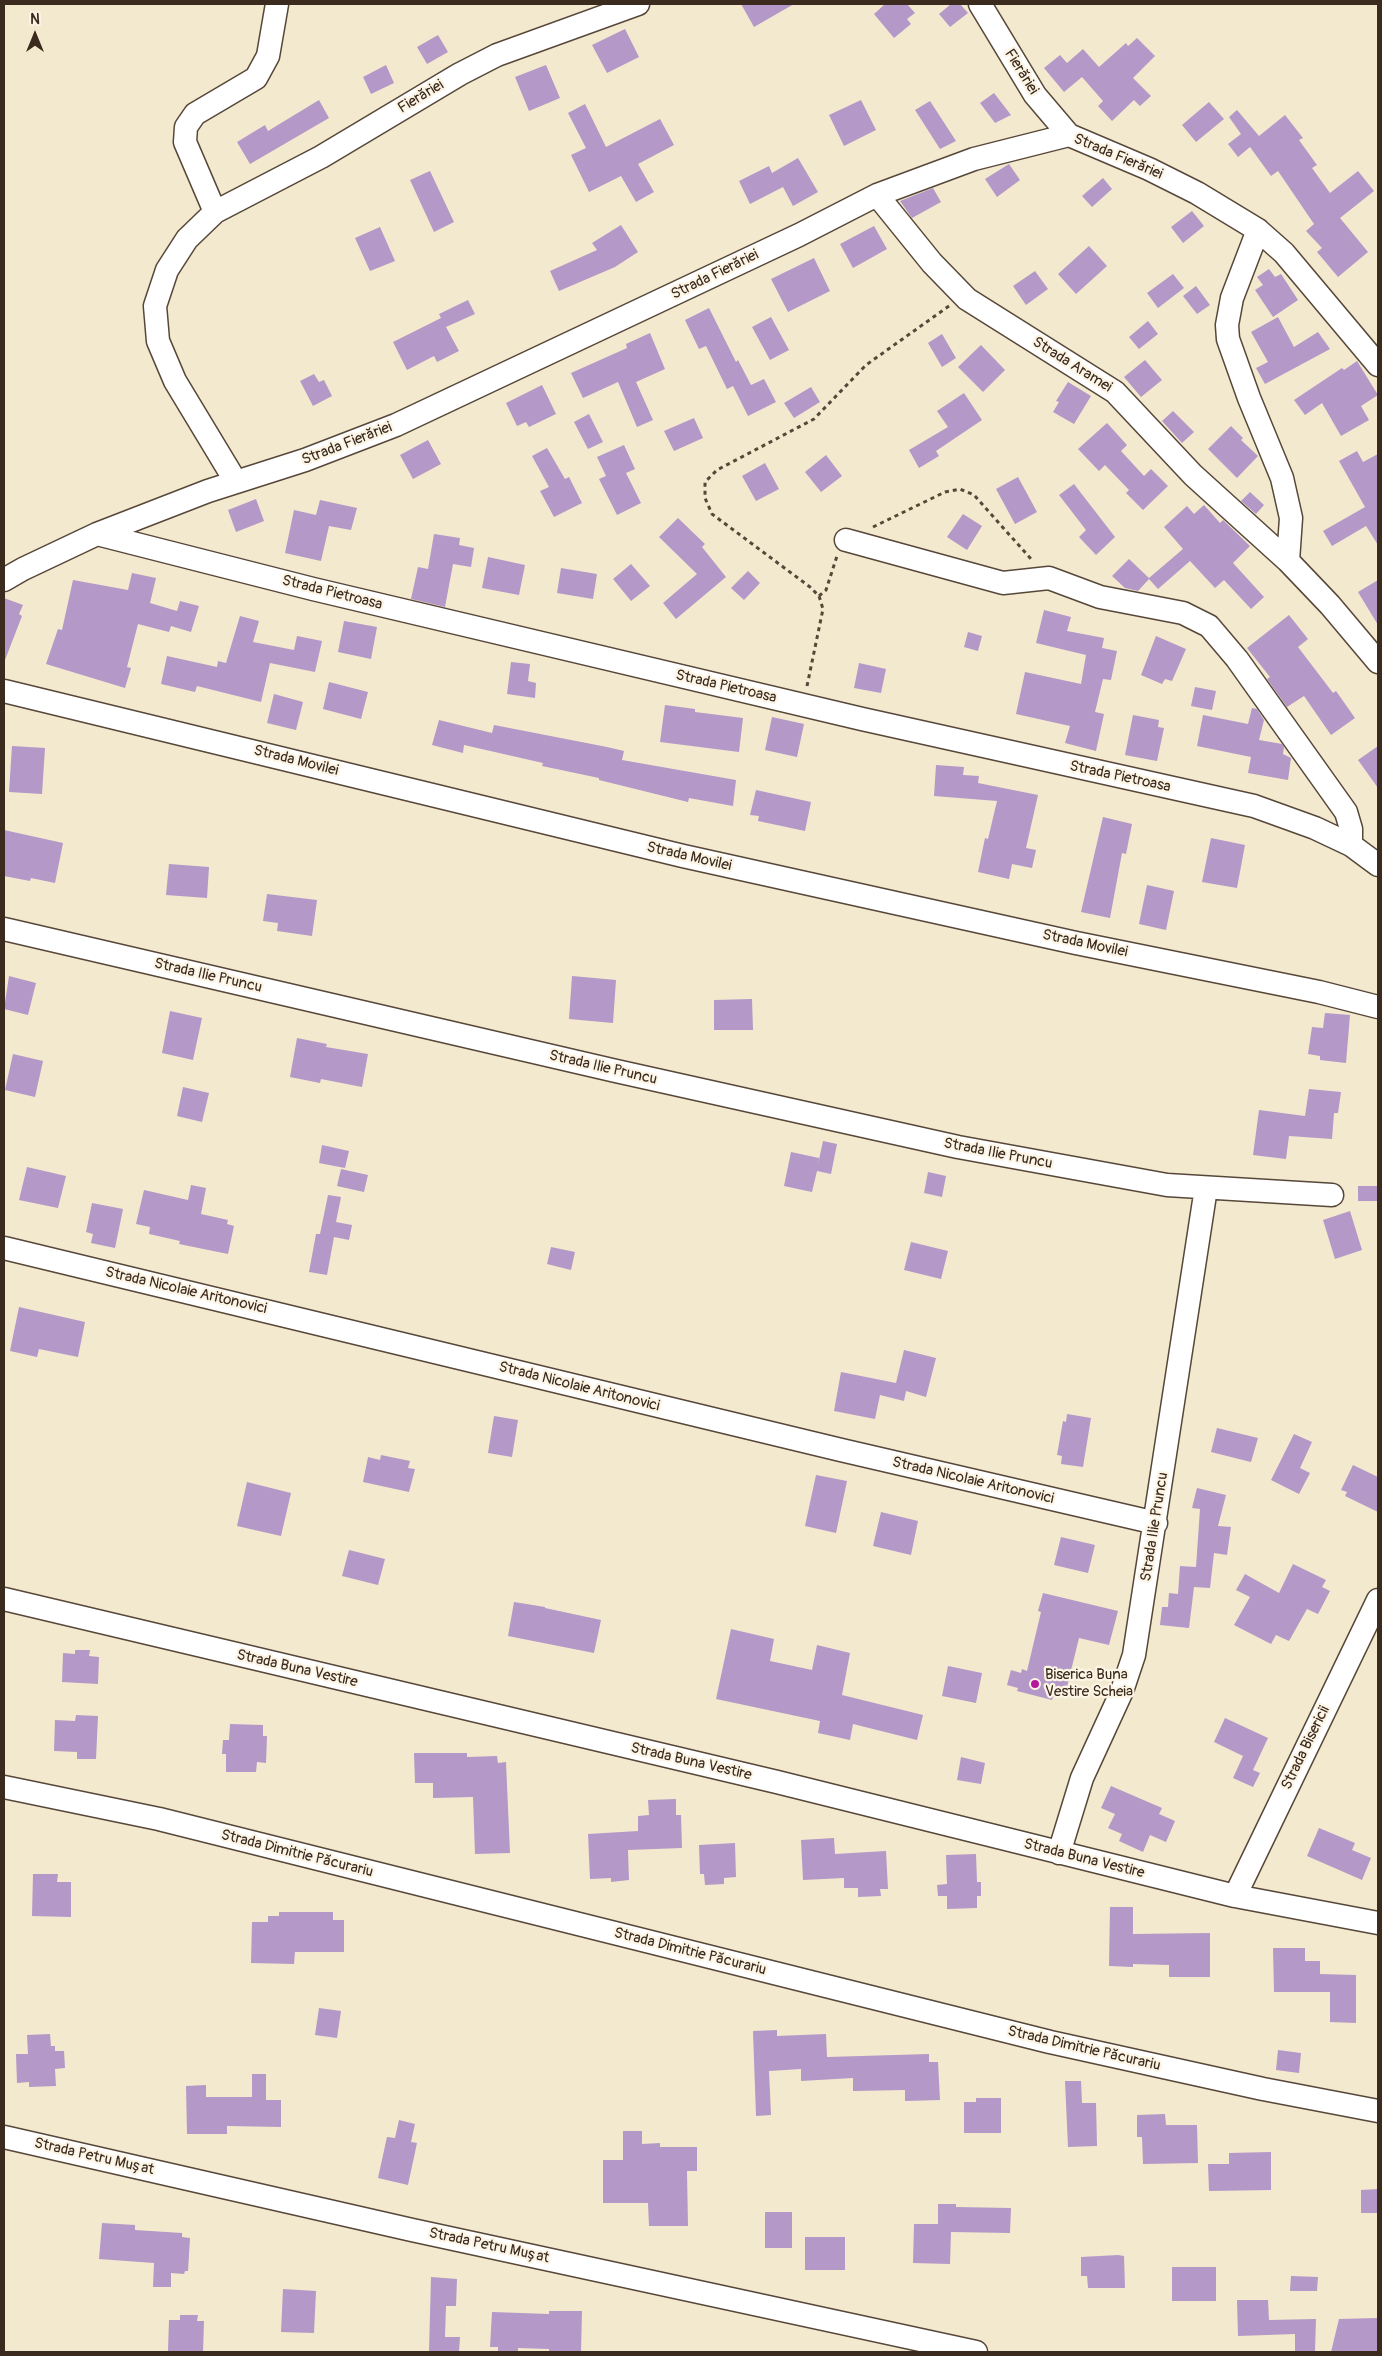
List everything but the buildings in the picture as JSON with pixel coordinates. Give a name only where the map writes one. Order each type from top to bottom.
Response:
[{"type":"street","points":[[215,212],[185,142],[186,127],[195,114],[256,78],[268,56],[277,4]]},
{"type":"street","name":"Fierăriei","points":[[236,482],[175,381],[158,341],[155,306],[167,270],[187,239],[215,212],[321,157],[460,74],[497,55],[638,4]]},
{"type":"street","name":"Fierăriei","points":[[980,4],[1035,95],[1069,135]]},
{"type":"street","name":"Strada Fierăriei","points":[[4,580],[97,534],[396,425],[799,236],[877,194],[974,159],[1069,135],[1149,168],[1197,193],[1258,230],[1284,253],[1378,366]]},
{"type":"street","name":"Strada Aramei","points":[[877,194],[932,263],[963,296],[994,318],[1077,366],[1115,392],[1193,475],[1288,561],[1330,605],[1378,662]]},
{"type":"street","points":[[1258,230],[1232,298],[1227,325],[1228,339],[1248,398],[1282,478],[1292,518],[1288,561]]},
{"type":"street","name":"Strada Pietroasa","points":[[97,534],[313,589],[803,705],[1254,806],[1315,828],[1351,845],[1378,865]]},
{"type":"street","points":[[846,540],[1003,583],[1049,578],[1100,597],[1183,613],[1209,626],[1243,666],[1346,812],[1351,829],[1351,845]]},
{"type":"street","name":"Strada Movilei","points":[[4,691],[683,856],[1076,943],[1319,992],[1378,1007]]},
{"type":"street","name":"Strada Ilie Pruncu","points":[[4,929],[616,1071],[958,1147],[1128,1179],[1206,1188],[1332,1195]]},
{"type":"street","name":"Strada Ilie Pruncu","points":[[1059,1853],[1082,1778],[1129,1673],[1134,1655],[1156,1523],[1206,1188]]},
{"type":"street","name":"Strada Nicolaie Aritonovici","points":[[4,1248],[841,1450],[1156,1523]]},
{"type":"street","name":"Strada Buna Vestire","points":[[4,1599],[777,1782],[1235,1896],[1378,1923]]},
{"type":"street","name":"Strada Bisericii","points":[[1235,1896],[1378,1600]]},
{"type":"street","name":"Strada Dimitrie Păcurariu","points":[[4,1787],[159,1819],[1050,2042],[1263,2089],[1378,2111]]},
{"type":"street","name":"Strada Petru Mușat","points":[[4,2137],[412,2230],[976,2352]]},
{"type":"path","points":[[803,705],[823,609],[819,596],[810,586],[712,514],[705,498],[705,482],[717,470],[814,419],[866,365],[963,296]]},
{"type":"path","points":[[819,596],[826,590],[840,548],[846,540],[945,492],[960,489],[974,495],[1049,578]]},
{"type":"place","name":"Biserica Buna Vestire Scheia","points":[[1035,1684]]}]
